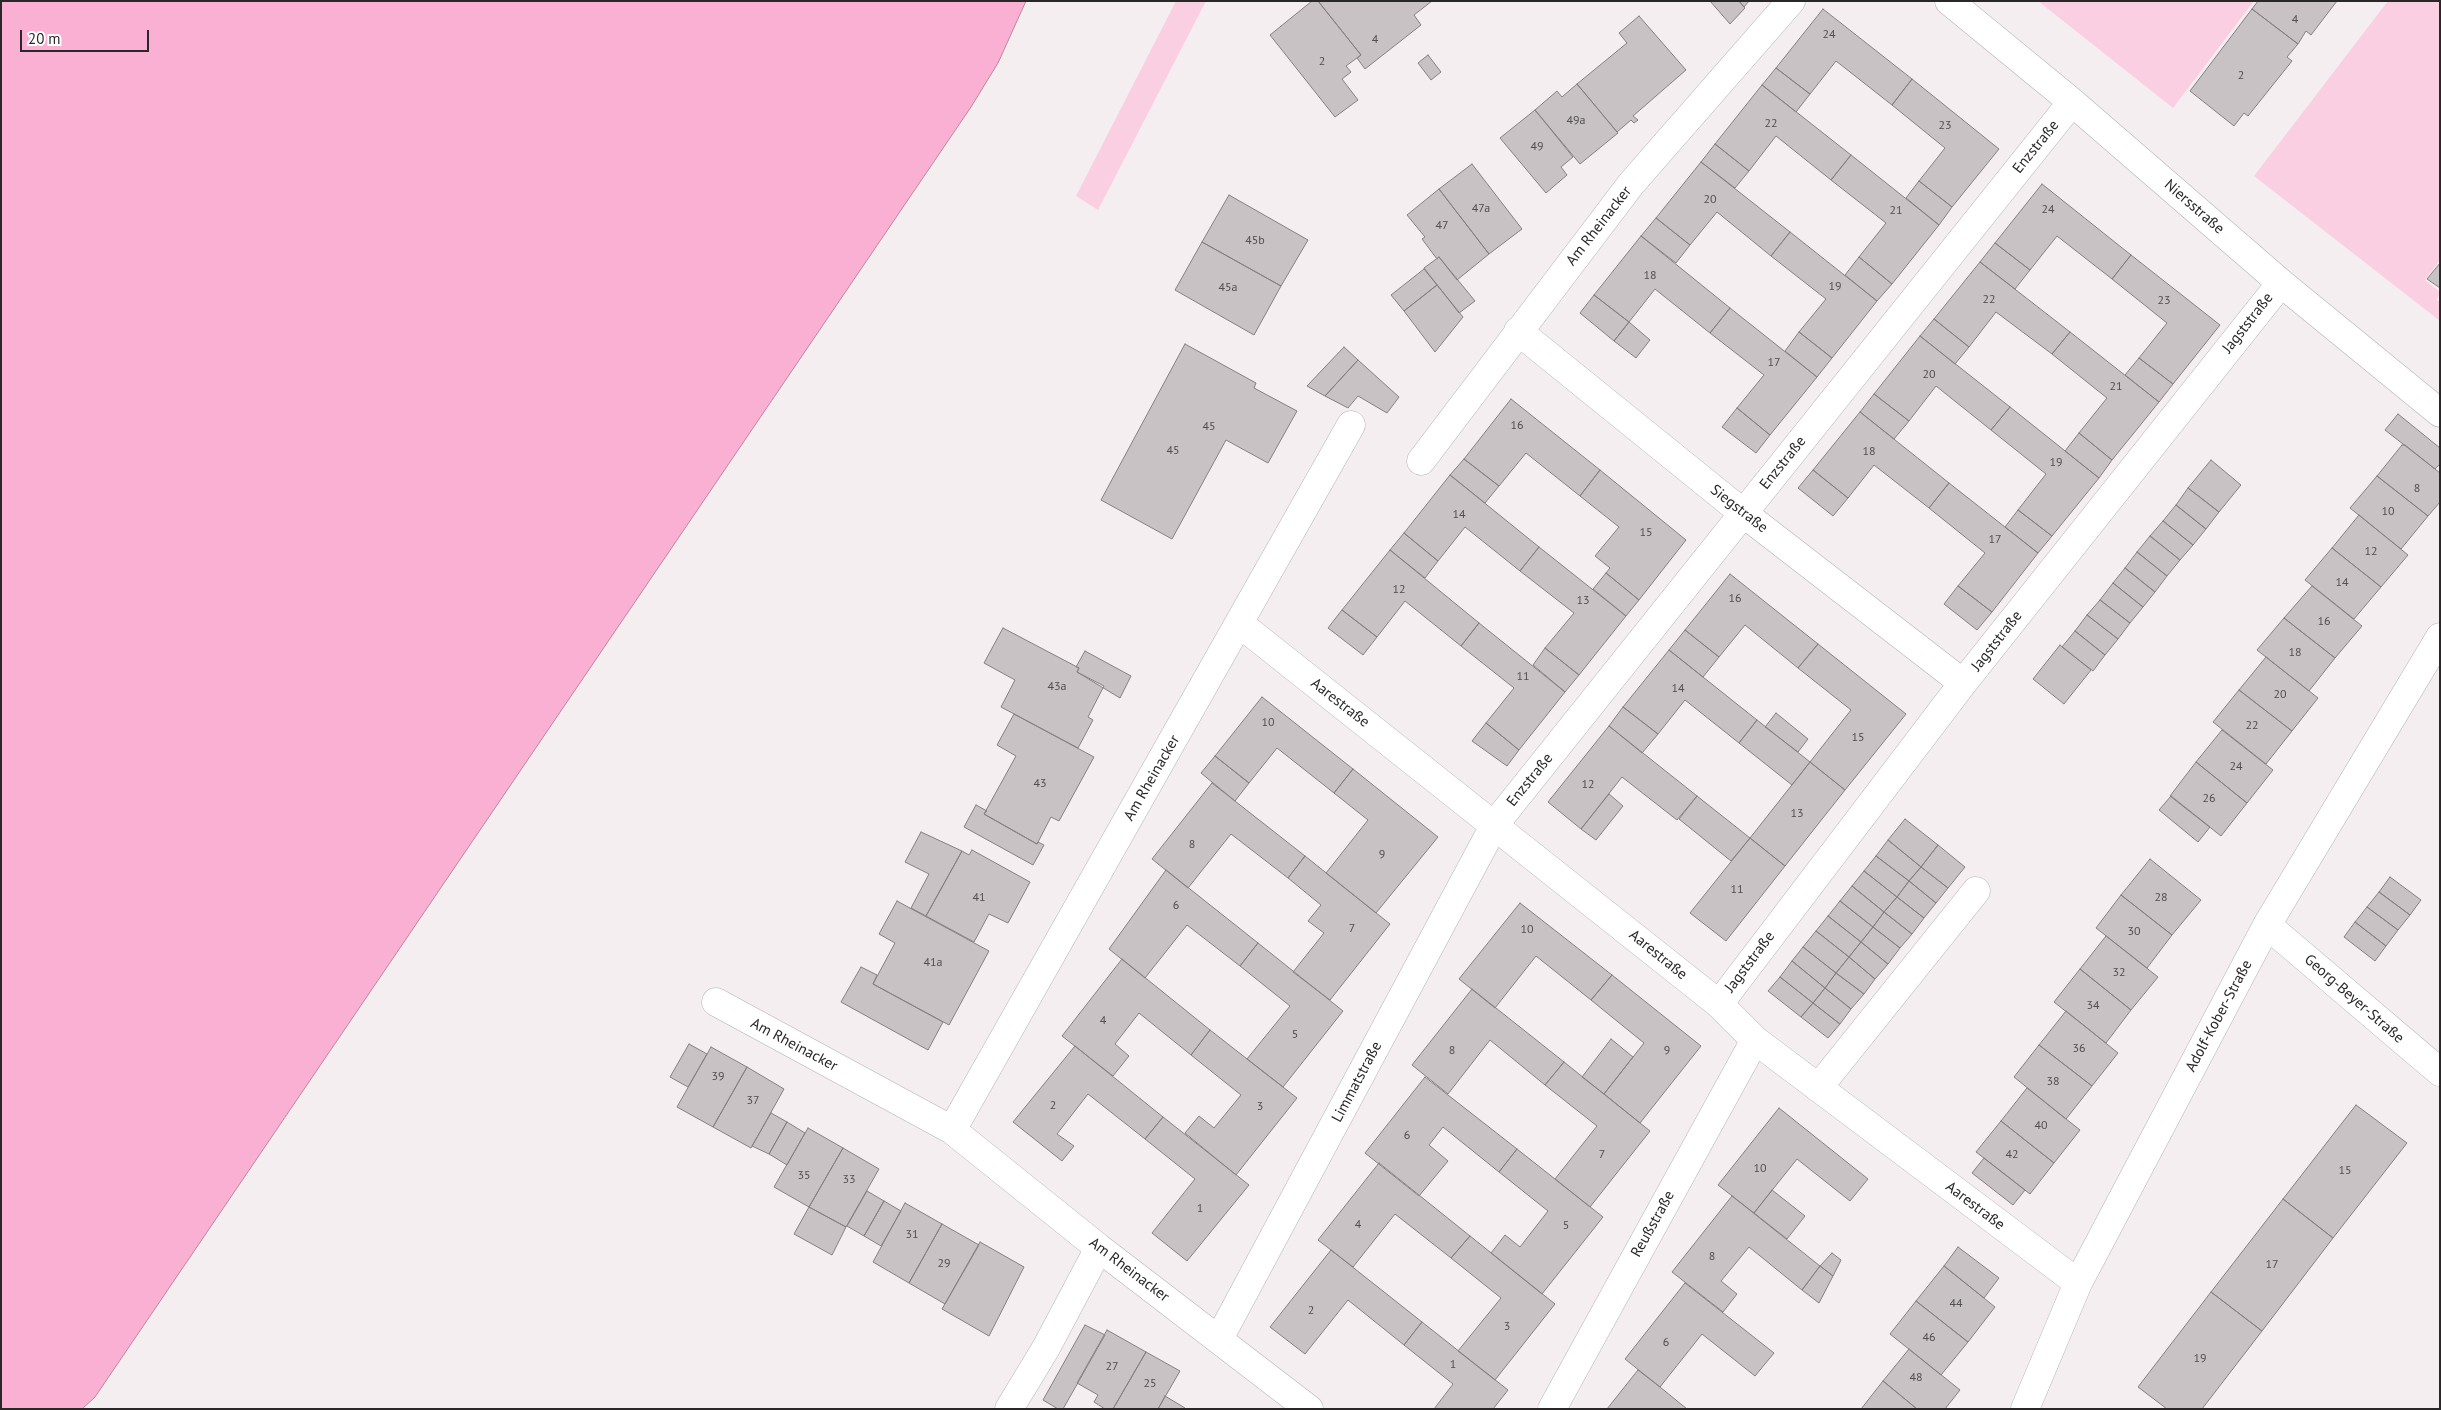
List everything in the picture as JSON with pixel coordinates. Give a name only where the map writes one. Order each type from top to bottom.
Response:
[{"type":"street","name":"Am Rheinacker","points":[[1420,461],[1631,184],[1791,1]]},
{"type":"street","name":"Niersstraße","points":[[1949,1],[2072,102],[2281,283],[2440,413]]},
{"type":"street","name":"Enzstraße","points":[[1495,824],[2072,102]]},
{"type":"street","name":"Jagststraße","points":[[1719,1004],[1963,683],[2281,283]]},
{"type":"street","name":"Siegstraße","points":[[1518,331],[1743,514],[1963,683]]},
{"type":"street","name":"Am Rheinacker","points":[[952,1130],[1351,425]]},
{"type":"street","name":"Aarestraße","points":[[1240,624],[1495,824],[1719,1004],[1755,1040],[2078,1283]]},
{"type":"street","name":"Adolf-Kober-Straße","points":[[2025,1409],[2078,1283],[2268,925],[2440,637]]},
{"type":"street","name":"Limmatstraße","points":[[1219,1339],[1495,824]]},
{"type":"street","points":[[1818,1088],[1976,891]]},
{"type":"street","name":"Georg-Beyer-Straße","points":[[2268,925],[2440,1072]]},
{"type":"street","name":"Am Rheinacker","points":[[716,1002],[952,1130],[1099,1248],[1309,1409]]},
{"type":"street","name":"Reußstraße","points":[[1552,1409],[1755,1040]]},
{"type":"street","points":[[1008,1409],[1046,1348],[1099,1248]]},
{"type":"shaded area","points":[[1,1],[1026,1],[998,63],[971,107],[95,1397],[82,1409],[1,1409]]},
{"type":"shaded area","points":[[1176,1],[1206,1],[1098,210],[1076,196]]},
{"type":"shaded area","points":[[2038,1],[2254,1],[2173,108]]},
{"type":"shaded area","points":[[2388,1],[2440,1],[2440,260],[2425,280],[2440,292],[2437,300],[2440,302],[2440,321],[2254,176]]},
{"type":"building","points":[[1312,1],[1318,1],[1361,55],[1346,66],[1351,72],[1342,79],[1358,100],[1335,117],[1270,35]]},
{"type":"building","points":[[1318,1],[1432,1],[1414,15],[1421,25],[1365,69],[1357,58],[1361,55]]},
{"type":"building","points":[[1710,1],[1739,1],[1745,8],[1730,24]]},
{"type":"building","points":[[1739,1],[1749,1],[1744,7]]},
{"type":"building","points":[[2258,1],[2337,1],[2311,35],[2306,31],[2298,44],[2252,9]]},
{"type":"building","points":[[1823,9],[1912,79],[1892,105],[1836,61],[1810,94],[1776,68]]},
{"type":"building","points":[[2252,9],[2298,44],[2287,57],[2292,61],[2248,116],[2244,113],[2234,126],[2190,91]]},
{"type":"building","points":[[1639,16],[1686,70],[1633,116],[1638,120],[1634,123],[1631,120],[1617,132],[1577,84],[1627,43],[1619,33]]},
{"type":"building","points":[[1428,55],[1441,72],[1431,80],[1418,63]]},
{"type":"building","points":[[1776,68],[1810,94],[1796,112],[1762,85]]},
{"type":"building","points":[[1912,79],[1999,149],[1952,207],[1919,181],[1945,148],[1892,105]]},
{"type":"building","points":[[1577,84],[1618,133],[1580,164],[1535,110],[1557,91],[1562,97]]},
{"type":"building","points":[[1762,85],[1851,155],[1831,180],[1776,136],[1749,171],[1715,144]]},
{"type":"building","points":[[1535,110],[1573,157],[1561,167],[1567,175],[1546,193],[1500,138]]},
{"type":"building","points":[[1715,144],[1749,171],[1735,188],[1701,162]]},
{"type":"building","points":[[1851,155],[1939,225],[1892,284],[1859,257],[1886,223],[1831,180]]},
{"type":"building","points":[[1701,162],[1790,232],[1771,256],[1717,212],[1690,245],[1656,218]]},
{"type":"building","points":[[1472,164],[1522,229],[1489,254],[1439,189]]},
{"type":"building","points":[[1919,181],[1952,207],[1939,225],[1906,198]]},
{"type":"building","points":[[2042,184],[2131,255],[2112,279],[2057,236],[2030,270],[1995,243]]},
{"type":"building","points":[[1439,189],[1489,254],[1457,280],[1439,257],[1437,259],[1422,239],[1425,237],[1407,215]]},
{"type":"building","points":[[1229,195],[1308,240],[1281,286],[1202,242]]},
{"type":"building","points":[[1656,218],[1690,245],[1676,263],[1641,236]]},
{"type":"building","points":[[1790,232],[1877,301],[1832,358],[1799,332],[1826,299],[1771,256]]},
{"type":"building","points":[[1641,236],[1730,308],[1710,333],[1655,289],[1629,322],[1594,295]]},
{"type":"building","points":[[1202,242],[1281,286],[1254,335],[1175,290]]},
{"type":"building","points":[[1995,243],[2030,270],[2015,289],[1980,262]]},
{"type":"building","points":[[2131,255],[2220,325],[2173,384],[2139,358],[2167,323],[2112,279]]},
{"type":"building","points":[[1439,257],[1475,301],[1459,313],[1424,268]]},
{"type":"building","points":[[1859,257],[1892,284],[1877,301],[1845,275]]},
{"type":"building","points":[[1980,262],[2070,332],[2052,354],[1996,312],[1969,347],[1934,319]]},
{"type":"building","points":[[2440,263],[2440,288],[2427,279]]},
{"type":"building","points":[[1424,269],[1437,285],[1404,311],[1391,295]]},
{"type":"building","points":[[1437,285],[1463,317],[1435,352],[1404,311]]},
{"type":"building","points":[[1594,295],[1629,322],[1614,341],[1580,313]]},
{"type":"building","points":[[1730,308],[1817,377],[1770,435],[1737,408],[1764,375],[1710,333]]},
{"type":"building","points":[[1934,319],[1969,347],[1955,364],[1920,336]]},
{"type":"building","points":[[1629,322],[1650,340],[1636,358],[1614,341]]},
{"type":"building","points":[[1799,332],[1832,358],[1817,377],[1785,351]]},
{"type":"building","points":[[2070,332],[2159,402],[2112,460],[2079,433],[2107,398],[2052,354]]},
{"type":"building","points":[[1920,336],[2010,407],[1991,430],[1936,386],[1909,421],[1874,394]]},
{"type":"building","points":[[1185,344],[1256,383],[1254,388],[1297,411],[1268,463],[1226,440],[1172,539],[1101,500]]},
{"type":"building","points":[[1344,347],[1358,360],[1325,396],[1307,386]]},
{"type":"building","points":[[2139,358],[2173,384],[2159,402],[2125,375]]},
{"type":"building","points":[[1358,360],[1399,397],[1387,413],[1358,396],[1348,408],[1325,396]]},
{"type":"building","points":[[1874,394],[1909,421],[1894,439],[1860,412]]},
{"type":"building","points":[[1511,399],[1600,470],[1580,496],[1526,453],[1499,486],[1464,459]]},
{"type":"building","points":[[2010,407],[2099,478],[2052,536],[2018,510],[2046,474],[1991,430]]},
{"type":"building","points":[[1737,408],[1770,435],[1756,453],[1722,427]]},
{"type":"building","points":[[1860,412],[1949,483],[1929,508],[1874,465],[1848,498],[1813,470]]},
{"type":"building","points":[[2398,414],[2440,448],[2440,464],[2435,469],[2385,430]]},
{"type":"building","points":[[2079,433],[2112,460],[2099,478],[2065,451]]},
{"type":"building","points":[[2402,445],[2405,445],[2440,473],[2440,502],[2428,516],[2377,476]]},
{"type":"building","points":[[1464,459],[1499,486],[1485,503],[1450,475]]},
{"type":"building","points":[[2211,460],[2241,485],[2219,512],[2188,488]]},
{"type":"building","points":[[1600,470],[1686,540],[1639,600],[1606,573],[1610,568],[1595,556],[1619,527],[1580,496]]},
{"type":"building","points":[[1813,470],[1848,498],[1833,516],[1798,488]]},
{"type":"building","points":[[1450,475],[1539,547],[1520,571],[1465,527],[1438,561],[1404,533]]},
{"type":"building","points":[[2377,476],[2428,516],[2401,549],[2350,508]]},
{"type":"building","points":[[1949,483],[2038,553],[1992,612],[1958,586],[1985,553],[1929,508]]},
{"type":"building","points":[[2188,488],[2219,512],[2206,529],[2176,505]]},
{"type":"building","points":[[2176,505],[2206,529],[2193,545],[2163,521]]},
{"type":"building","points":[[2018,510],[2052,536],[2038,553],[2005,527]]},
{"type":"building","points":[[2359,515],[2408,555],[2381,587],[2332,548]]},
{"type":"building","points":[[2163,521],[2193,545],[2180,560],[2150,536]]},
{"type":"building","points":[[1404,533],[1438,561],[1425,578],[1390,550]]},
{"type":"building","points":[[2150,536],[2180,560],[2167,576],[2137,552]]},
{"type":"building","points":[[1539,547],[1626,616],[1579,675],[1545,648],[1574,613],[1520,571]]},
{"type":"building","points":[[2332,548],[2381,587],[2354,619],[2305,580]]},
{"type":"building","points":[[1390,550],[1479,623],[1461,646],[1405,601],[1377,637],[1342,610]]},
{"type":"building","points":[[2137,552],[2167,576],[2155,592],[2125,568]]},
{"type":"building","points":[[2125,568],[2155,592],[2143,607],[2113,583]]},
{"type":"building","points":[[1606,573],[1639,600],[1626,616],[1593,589]]},
{"type":"building","points":[[1730,574],[1818,644],[1798,668],[1745,625],[1719,657],[1685,630]]},
{"type":"building","points":[[2113,583],[2143,607],[2130,623],[2100,600]]},
{"type":"building","points":[[1958,586],[1992,612],[1977,630],[1944,604]]},
{"type":"building","points":[[2312,586],[2362,626],[2335,658],[2284,618]]},
{"type":"building","points":[[2100,600],[2130,623],[2118,639],[2087,615]]},
{"type":"building","points":[[1342,610],[1377,637],[1363,655],[1328,628]]},
{"type":"building","points":[[2087,615],[2118,639],[2105,655],[2075,631]]},
{"type":"building","points":[[2284,618],[2335,658],[2309,691],[2257,650]]},
{"type":"building","points":[[1479,623],[1565,692],[1519,750],[1486,723],[1514,688],[1461,646]]},
{"type":"building","points":[[1003,628],[1079,668],[1077,672],[1104,686],[1088,717],[1093,720],[1078,748],[1001,707],[1015,680],[984,663]]},
{"type":"building","points":[[1685,630],[1719,657],[1703,677],[1669,650]]},
{"type":"building","points":[[2075,631],[2105,655],[2093,671],[2062,647]]},
{"type":"building","points":[[1818,644],[1906,714],[1845,790],[1810,762],[1851,710],[1798,668]]},
{"type":"building","points":[[2060,645],[2091,670],[2064,704],[2033,679]]},
{"type":"building","points":[[1545,648],[1579,675],[1565,692],[1533,665]]},
{"type":"building","points":[[1669,650],[1757,720],[1739,743],[1685,700],[1658,734],[1623,707]]},
{"type":"building","points":[[1085,651],[1131,676],[1120,698],[1077,672],[1079,668],[1076,667]]},
{"type":"building","points":[[2266,657],[2318,698],[2292,731],[2239,690]]},
{"type":"building","points":[[2239,690],[2292,731],[2266,764],[2213,722]]},
{"type":"building","points":[[1262,697],[1353,769],[1334,793],[1277,748],[1249,783],[1215,756]]},
{"type":"building","points":[[1623,707],[1658,734],[1642,753],[1609,726]]},
{"type":"building","points":[[1776,713],[1808,739],[1798,752],[1765,727]]},
{"type":"building","points":[[1014,714],[1094,757],[1059,821],[1051,817],[1037,844],[984,814],[1016,756],[997,745]]},
{"type":"building","points":[[1757,720],[1810,762],[1792,785],[1739,743]]},
{"type":"building","points":[[1486,723],[1519,750],[1507,766],[1472,741]]},
{"type":"building","points":[[1609,726],[1697,796],[1677,820],[1622,777],[1581,829],[1548,802]]},
{"type":"building","points":[[2222,730],[2273,770],[2247,803],[2196,762]]},
{"type":"building","points":[[1215,756],[1249,783],[1235,801],[1201,773]]},
{"type":"building","points":[[1810,762],[1845,790],[1785,866],[1750,838]]},
{"type":"building","points":[[2196,762],[2247,803],[2221,836],[2170,796]]},
{"type":"building","points":[[1353,769],[1438,837],[1376,913],[1326,873],[1368,820],[1334,793]]},
{"type":"building","points":[[1212,783],[1305,856],[1288,878],[1231,834],[1188,888],[1152,859]]},
{"type":"building","points":[[1609,794],[1623,806],[1596,840],[1581,829]]},
{"type":"building","points":[[1697,796],[1750,838],[1731,861],[1679,819]]},
{"type":"building","points":[[2171,796],[2210,827],[2198,842],[2159,810]]},
{"type":"building","points":[[976,805],[987,811],[984,814],[1037,844],[1038,842],[1044,845],[1033,865],[964,827]]},
{"type":"building","points":[[1905,819],[1938,845],[1921,867],[1888,840]]},
{"type":"building","points":[[921,832],[962,851],[926,916],[911,908],[929,874],[905,862]]},
{"type":"building","points":[[1750,838],[1785,866],[1726,941],[1690,913]]},
{"type":"building","points":[[1888,840],[1921,867],[1909,881],[1876,856]]},
{"type":"building","points":[[1938,845],[1965,867],[1948,888],[1921,867]]},
{"type":"building","points":[[972,850],[1030,882],[1008,923],[989,914],[974,942],[926,916],[962,851],[969,855]]},
{"type":"building","points":[[1305,856],[1390,924],[1330,1000],[1293,972],[1324,933],[1308,921],[1321,905],[1288,878]]},
{"type":"building","points":[[1876,856],[1909,881],[1897,897],[1864,871]]},
{"type":"building","points":[[2150,859],[2201,900],[2172,935],[2121,895]]},
{"type":"building","points":[[1921,867],[1948,888],[1936,903],[1909,881]]},
{"type":"building","points":[[1166,870],[1258,943],[1240,966],[1187,925],[1145,978],[1109,949]]},
{"type":"building","points":[[1864,871],[1897,897],[1884,912],[1852,886]]},
{"type":"building","points":[[2390,877],[2421,900],[2410,915],[2379,892]]},
{"type":"building","points":[[1909,881],[1936,903],[1924,918],[1897,897]]},
{"type":"building","points":[[1852,886],[1884,912],[1873,927],[1840,901]]},
{"type":"building","points":[[2379,892],[2410,915],[2398,930],[2367,907]]},
{"type":"building","points":[[2121,895],[2172,935],[2147,968],[2096,928]]},
{"type":"building","points":[[1897,897],[1924,918],[1912,934],[1884,912]]},
{"type":"building","points":[[897,901],[989,951],[949,1025],[873,984],[895,943],[879,934]]},
{"type":"building","points":[[1840,901],[1873,927],[1861,942],[1828,916]]},
{"type":"building","points":[[1520,903],[1612,975],[1591,1000],[1536,956],[1495,1008],[1459,979]]},
{"type":"building","points":[[2367,907],[2398,930],[2386,946],[2355,922]]},
{"type":"building","points":[[1884,912],[1912,934],[1900,948],[1873,927]]},
{"type":"building","points":[[1828,916],[1861,942],[1849,957],[1816,931]]},
{"type":"building","points":[[2355,922],[2386,946],[2375,961],[2344,937]]},
{"type":"building","points":[[1873,927],[1900,948],[1888,964],[1861,942]]},
{"type":"building","points":[[1816,931],[1849,957],[1836,973],[1803,947]]},
{"type":"building","points":[[2106,936],[2158,977],[2131,1010],[2080,969]]},
{"type":"building","points":[[1861,942],[1888,964],[1875,979],[1849,957]]},
{"type":"building","points":[[1258,943],[1343,1011],[1283,1087],[1247,1059],[1290,1006],[1240,966]]},
{"type":"building","points":[[1803,947],[1836,973],[1825,988],[1792,961]]},
{"type":"building","points":[[1849,957],[1875,979],[1864,994],[1836,973]]},
{"type":"building","points":[[1122,959],[1210,1030],[1191,1055],[1139,1013],[1115,1044],[1129,1056],[1113,1076],[1062,1036]]},
{"type":"building","points":[[1792,961],[1825,988],[1813,1003],[1780,977]]},
{"type":"building","points":[[861,967],[877,975],[873,984],[943,1022],[928,1050],[841,1002]]},
{"type":"building","points":[[2080,969],[2131,1010],[2106,1043],[2054,1002]]},
{"type":"building","points":[[1836,973],[1864,994],[1851,1009],[1825,988]]},
{"type":"building","points":[[1612,975],[1701,1046],[1640,1123],[1604,1094],[1644,1043],[1591,1000]]},
{"type":"building","points":[[1780,977],[1813,1003],[1801,1017],[1768,991]]},
{"type":"building","points":[[1825,988],[1851,1009],[1840,1024],[1813,1003]]},
{"type":"building","points":[[1472,989],[1564,1062],[1545,1085],[1490,1040],[1448,1094],[1412,1065]]},
{"type":"building","points":[[1813,1003],[1840,1024],[1828,1038],[1801,1017]]},
{"type":"building","points":[[2066,1011],[2118,1053],[2092,1086],[2039,1045]]},
{"type":"building","points":[[1210,1030],[1297,1098],[1236,1175],[1185,1133],[1199,1116],[1214,1128],[1241,1095],[1191,1055]]},
{"type":"building","points":[[1611,1039],[1633,1057],[1604,1094],[1582,1077]]},
{"type":"building","points":[[689,1044],[707,1054],[688,1087],[670,1077]]},
{"type":"building","points":[[2039,1045],[2092,1086],[2066,1119],[2014,1077]]},
{"type":"building","points":[[1075,1046],[1163,1117],[1145,1139],[1088,1094],[1057,1134],[1074,1146],[1062,1161],[1013,1122]]},
{"type":"building","points":[[711,1047],[747,1067],[713,1127],[677,1107]]},
{"type":"building","points":[[1564,1062],[1650,1131],[1590,1207],[1555,1179],[1597,1126],[1545,1085]]},
{"type":"building","points":[[747,1067],[784,1089],[751,1148],[713,1127]]},
{"type":"building","points":[[1425,1077],[1517,1149],[1499,1172],[1443,1127],[1429,1145],[1448,1161],[1419,1196],[1365,1153]]},
{"type":"building","points":[[2027,1088],[2080,1130],[2054,1163],[2001,1121]]},
{"type":"building","points":[[2356,1105],[2407,1143],[2333,1238],[2283,1199]]},
{"type":"building","points":[[1779,1108],[1868,1179],[1850,1201],[1797,1159],[1754,1213],[1718,1185]]},
{"type":"building","points":[[771,1113],[787,1122],[769,1154],[752,1146]]},
{"type":"building","points":[[1163,1117],[1249,1185],[1187,1261],[1152,1233],[1195,1179],[1145,1139]]},
{"type":"building","points":[[2001,1121],[2054,1163],[2030,1194],[1976,1152]]},
{"type":"building","points":[[787,1122],[805,1133],[787,1165],[769,1154]]},
{"type":"building","points":[[808,1128],[843,1148],[809,1207],[774,1187]]},
{"type":"building","points":[[843,1148],[879,1169],[846,1227],[809,1207]]},
{"type":"building","points":[[1517,1149],[1603,1217],[1542,1294],[1491,1253],[1505,1235],[1520,1247],[1548,1211],[1499,1172]]},
{"type":"building","points":[[1984,1158],[2025,1190],[2013,1205],[1972,1173]]},
{"type":"building","points":[[1379,1163],[1470,1236],[1451,1258],[1395,1214],[1353,1267],[1318,1240]]},
{"type":"building","points":[[1772,1190],[1805,1216],[1787,1239],[1754,1213]]},
{"type":"building","points":[[867,1191],[884,1201],[864,1236],[847,1226]]},
{"type":"building","points":[[1732,1196],[1820,1266],[1802,1290],[1749,1247],[1721,1281],[1737,1294],[1723,1312],[1672,1272]]},
{"type":"building","points":[[2283,1199],[2333,1238],[2262,1331],[2211,1292]]},
{"type":"building","points":[[884,1201],[901,1211],[881,1246],[864,1236]]},
{"type":"building","points":[[905,1203],[942,1224],[909,1283],[873,1262]]},
{"type":"building","points":[[809,1207],[846,1227],[832,1255],[794,1234]]},
{"type":"building","points":[[942,1224],[979,1245],[945,1304],[909,1283]]},
{"type":"building","points":[[1470,1236],[1555,1304],[1495,1380],[1458,1351],[1501,1298],[1451,1258]]},
{"type":"building","points":[[980,1242],[1024,1267],[989,1336],[942,1309]]},
{"type":"building","points":[[1958,1247],[1999,1278],[1984,1298],[1944,1266]]},
{"type":"building","points":[[1331,1250],[1422,1322],[1404,1345],[1348,1300],[1305,1354],[1270,1327]]},
{"type":"building","points":[[1832,1253],[1841,1260],[1833,1276],[1820,1266]]},
{"type":"building","points":[[1820,1266],[1833,1276],[1819,1303],[1802,1290]]},
{"type":"building","points":[[1944,1266],[1995,1307],[1968,1342],[1916,1301]]},
{"type":"building","points":[[1685,1283],[1774,1353],[1755,1376],[1702,1334],[1660,1387],[1625,1359]]},
{"type":"building","points":[[2211,1292],[2262,1331],[2202,1409],[2167,1409],[2138,1387]]},
{"type":"building","points":[[1916,1301],[1968,1342],[1941,1375],[1890,1334]]},
{"type":"building","points":[[1422,1322],[1508,1390],[1493,1409],[1434,1409],[1453,1384],[1404,1345]]},
{"type":"building","points":[[1085,1325],[1105,1335],[1063,1409],[1058,1409],[1043,1400]]},
{"type":"building","points":[[1107,1330],[1146,1352],[1113,1409],[1105,1409],[1094,1402],[1098,1395],[1077,1383]]},
{"type":"building","points":[[1909,1349],[1960,1390],[1945,1409],[1917,1409],[1883,1381]]},
{"type":"building","points":[[1146,1352],[1180,1371],[1158,1409],[1113,1409]]},
{"type":"building","points":[[1638,1370],[1660,1387],[1687,1409],[1607,1409]]},
{"type":"building","points":[[1883,1381],[1917,1409],[1861,1409]]},
{"type":"building","points":[[1165,1396],[1185,1408],[1185,1409],[1158,1409]]}]
